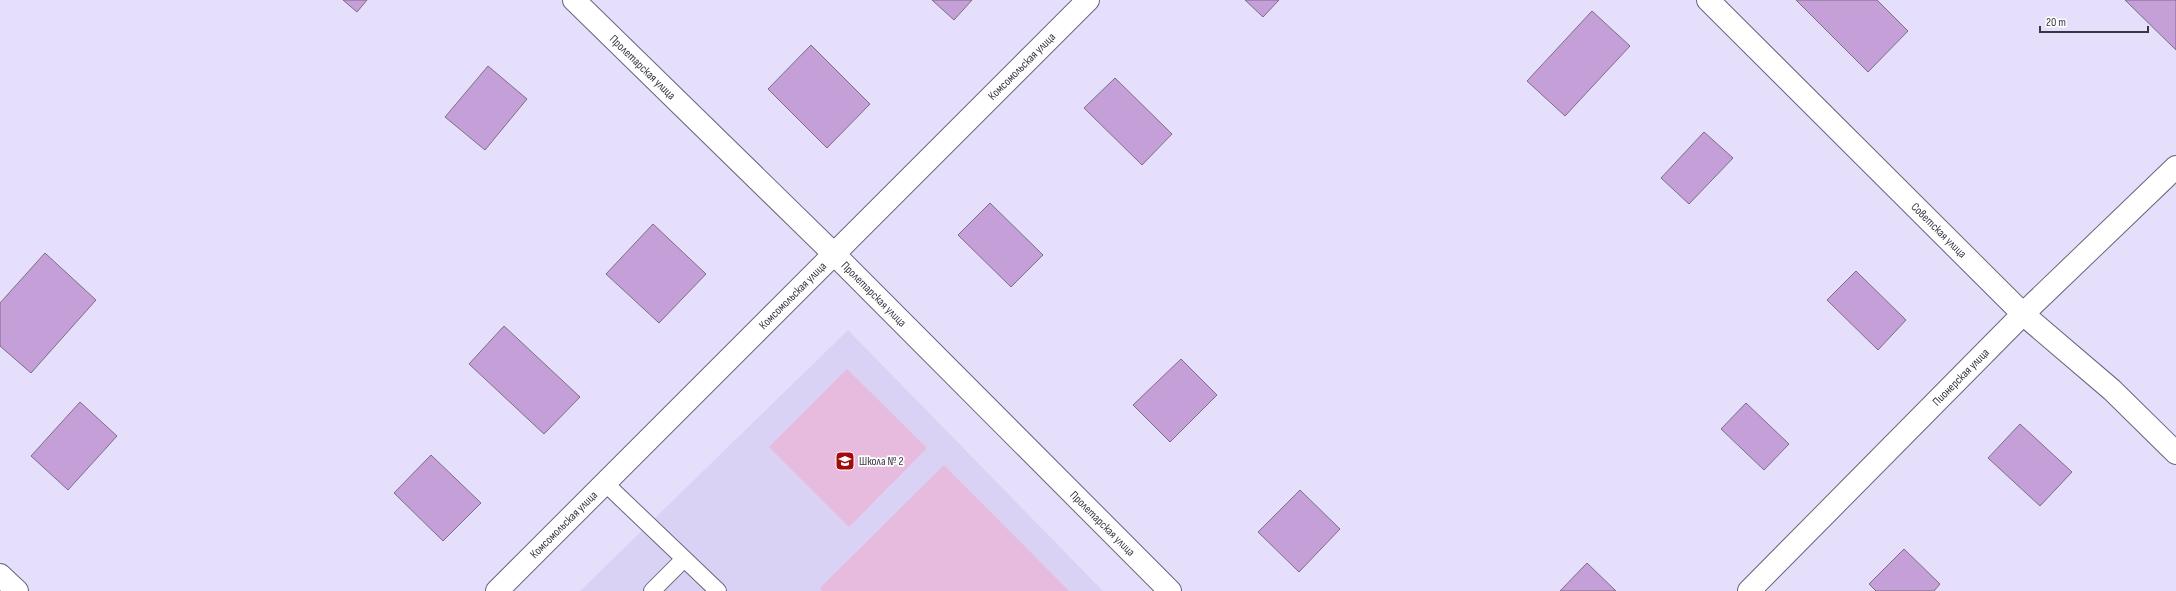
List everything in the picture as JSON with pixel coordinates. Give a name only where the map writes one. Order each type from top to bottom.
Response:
[{"type":"street","name":"Пролетарская улица","points":[[574,0],[834,254],[1170,591]]},
{"type":"street","name":"Комсомольская улица","points":[[497,591],[606,484],[1088,0]]},
{"type":"street","name":"Советская улица","points":[[1708,0],[2024,314],[2112,390],[2176,453]]},
{"type":"street","name":"Пионерская улица","points":[[1749,591],[2024,314],[2176,167]]},
{"type":"street","points":[[0,575],[17,591]]},
{"type":"lane","points":[[606,484],[718,591]]},
{"type":"lane","points":[[652,591],[684,559]]},
{"type":"shaded area","name":"Школа № 2","points":[[848,330],[1103,591],[580,591]]},
{"type":"shaded area","points":[[847,369],[927,448],[849,527],[769,447]]},
{"type":"shaded area","points":[[944,465],[1069,591],[822,591],[820,588]]},
{"type":"building","points":[[343,0],[367,0],[357,12]]},
{"type":"building","points":[[932,0],[972,0],[954,20]]},
{"type":"building","points":[[1245,0],[1279,0],[1263,17]]},
{"type":"building","points":[[1796,0],[1877,0],[1908,31],[1868,72]]},
{"type":"building","points":[[2125,0],[2176,0],[2176,50]]},
{"type":"building","points":[[1592,11],[1630,46],[1565,116],[1527,81]]},
{"type":"building","points":[[811,45],[870,104],[827,148],[768,89]]},
{"type":"building","points":[[488,66],[527,99],[485,150],[445,117]]},
{"type":"building","points":[[1115,78],[1172,134],[1142,165],[1084,108]]},
{"type":"building","points":[[1704,132],[1733,158],[1689,204],[1661,178]]},
{"type":"building","points":[[990,203],[1043,255],[1011,287],[958,235]]},
{"type":"building","points":[[653,224],[706,274],[659,323],[606,274]]},
{"type":"building","points":[[45,253],[96,300],[31,373],[0,346],[0,303]]},
{"type":"building","points":[[1856,271],[1906,320],[1878,350],[1827,300]]},
{"type":"building","points":[[504,326],[580,397],[544,434],[469,364]]},
{"type":"building","points":[[1181,359],[1217,395],[1170,442],[1133,405]]},
{"type":"building","points":[[80,402],[117,436],[68,490],[31,456]]},
{"type":"building","points":[[1746,403],[1789,444],[1764,470],[1721,429]]},
{"type":"building","points":[[2020,424],[2072,472],[2040,506],[1988,458]]},
{"type":"building","points":[[431,455],[481,503],[443,541],[394,493]]},
{"type":"building","points":[[1300,490],[1340,529],[1299,572],[1258,532]]},
{"type":"building","points":[[1904,549],[1940,584],[1934,591],[1876,591],[1869,584]]},
{"type":"building","points":[[1587,563],[1616,591],[1560,591]]},
{"type":"place","name":"Школа № 2","points":[[845,461]]}]
